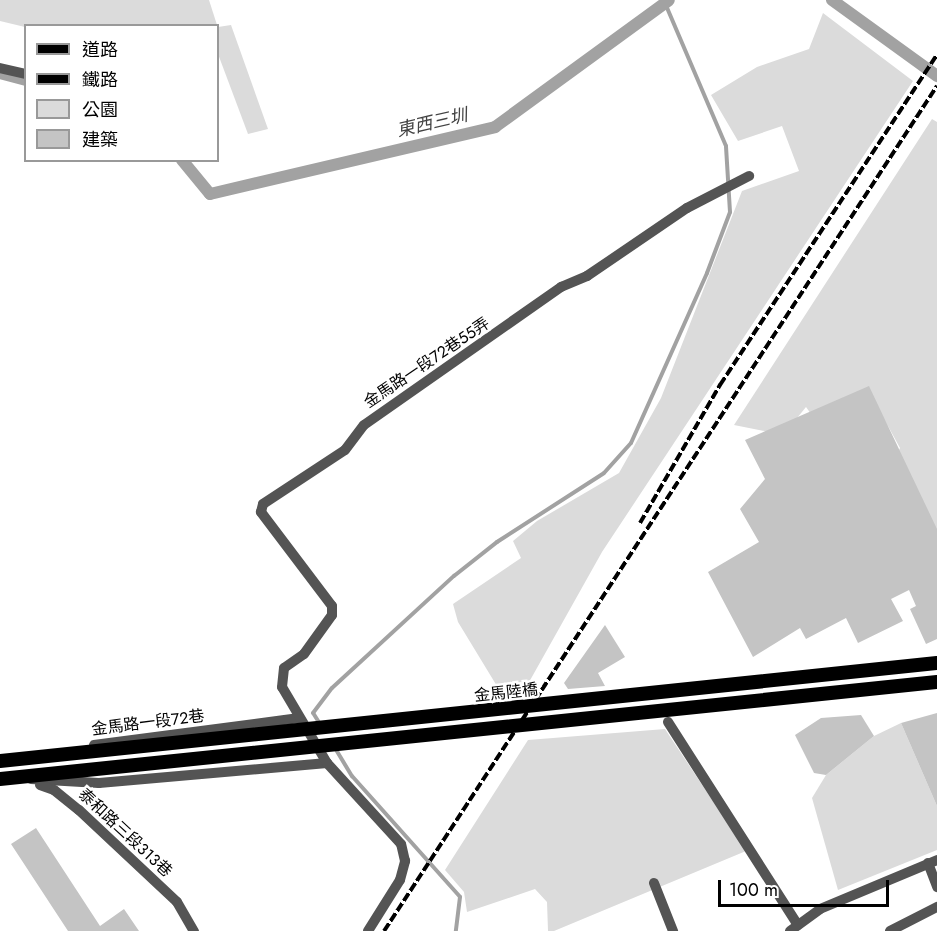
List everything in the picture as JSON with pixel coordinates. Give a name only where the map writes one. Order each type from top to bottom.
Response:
[{"type":"main road","name":"金馬陸橋","points":[[0,761],[937,663]]},
{"type":"main road","name":"金馬陸橋","points":[[0,779],[937,682]]},
{"type":"street","points":[[0,68],[24,74]]},
{"type":"street","name":"金馬路一段72巷55弄","points":[[299,718],[282,687],[280,677],[284,668],[304,654],[332,615],[332,606],[261,512],[263,504],[345,450],[364,425],[561,287],[587,276],[687,208],[749,176]]},
{"type":"street","points":[[299,718],[327,763],[401,844],[405,861],[399,880],[368,931]]},
{"type":"street","name":"金馬路一段72巷","points":[[0,761],[73,747],[299,718]]},
{"type":"street","points":[[668,722],[792,929],[820,909],[933,861],[937,887]]},
{"type":"street","points":[[0,761],[19,778],[99,783],[327,763]]},
{"type":"street","name":"泰和路三段313巷","points":[[19,778],[54,790],[79,810],[177,902],[194,931]]},
{"type":"street","points":[[654,883],[673,931]]},
{"type":"street","points":[[890,931],[937,906]]},
{"type":"green space","points":[[0,0],[209,0],[217,24],[24,24],[24,27],[0,21]]},
{"type":"green space","points":[[823,13],[913,81],[602,552],[519,700],[503,696],[458,622],[453,604],[521,558],[513,541],[537,521],[619,473],[661,398],[742,191],[799,171],[782,126],[738,141],[711,95],[757,67],[809,49]]},
{"type":"green space","points":[[231,25],[268,129],[248,134],[219,57],[219,27]]},
{"type":"green space","points":[[932,119],[937,122],[937,547],[894,460],[900,448],[875,402],[811,414],[806,407],[793,423],[774,433],[734,425]]},
{"type":"green space","points":[[901,723],[937,806],[937,850],[838,890],[812,798],[826,775],[874,736]]},
{"type":"green space","points":[[665,729],[746,851],[554,931],[548,931],[547,902],[535,889],[467,912],[464,892],[445,870],[528,740]]},
{"type":"building","points":[[869,386],[937,529],[937,639],[926,644],[910,609],[916,606],[909,590],[891,599],[903,621],[858,643],[846,618],[806,639],[800,628],[753,657],[708,572],[759,542],[740,509],[765,479],[745,440]]},
{"type":"building","points":[[605,625],[625,657],[598,673],[605,686],[568,689],[564,683]]},
{"type":"building","points":[[937,713],[937,806],[901,723]]},
{"type":"building","points":[[861,715],[874,736],[826,775],[814,773],[795,735],[821,718]]},
{"type":"building","points":[[36,828],[100,926],[124,909],[139,931],[68,931],[11,844]]},
{"type":"waterway","name":"東西三圳","points":[[184,162],[210,194],[495,127],[669,0]]},
{"type":"waterway","points":[[832,0],[937,76]]},
{"type":"waterway","points":[[320,724],[313,713],[332,688],[454,576],[497,542],[604,473],[631,443],[707,273],[730,212],[726,146],[665,3]]},
{"type":"waterway","name":"東西三圳","points":[[0,73],[24,79]]},
{"type":"waterway","points":[[335,748],[352,776],[460,897],[456,931]]},
{"type":"railway","points":[[640,523],[720,385],[937,55]]},
{"type":"railway","points":[[384,931],[937,86]]}]
